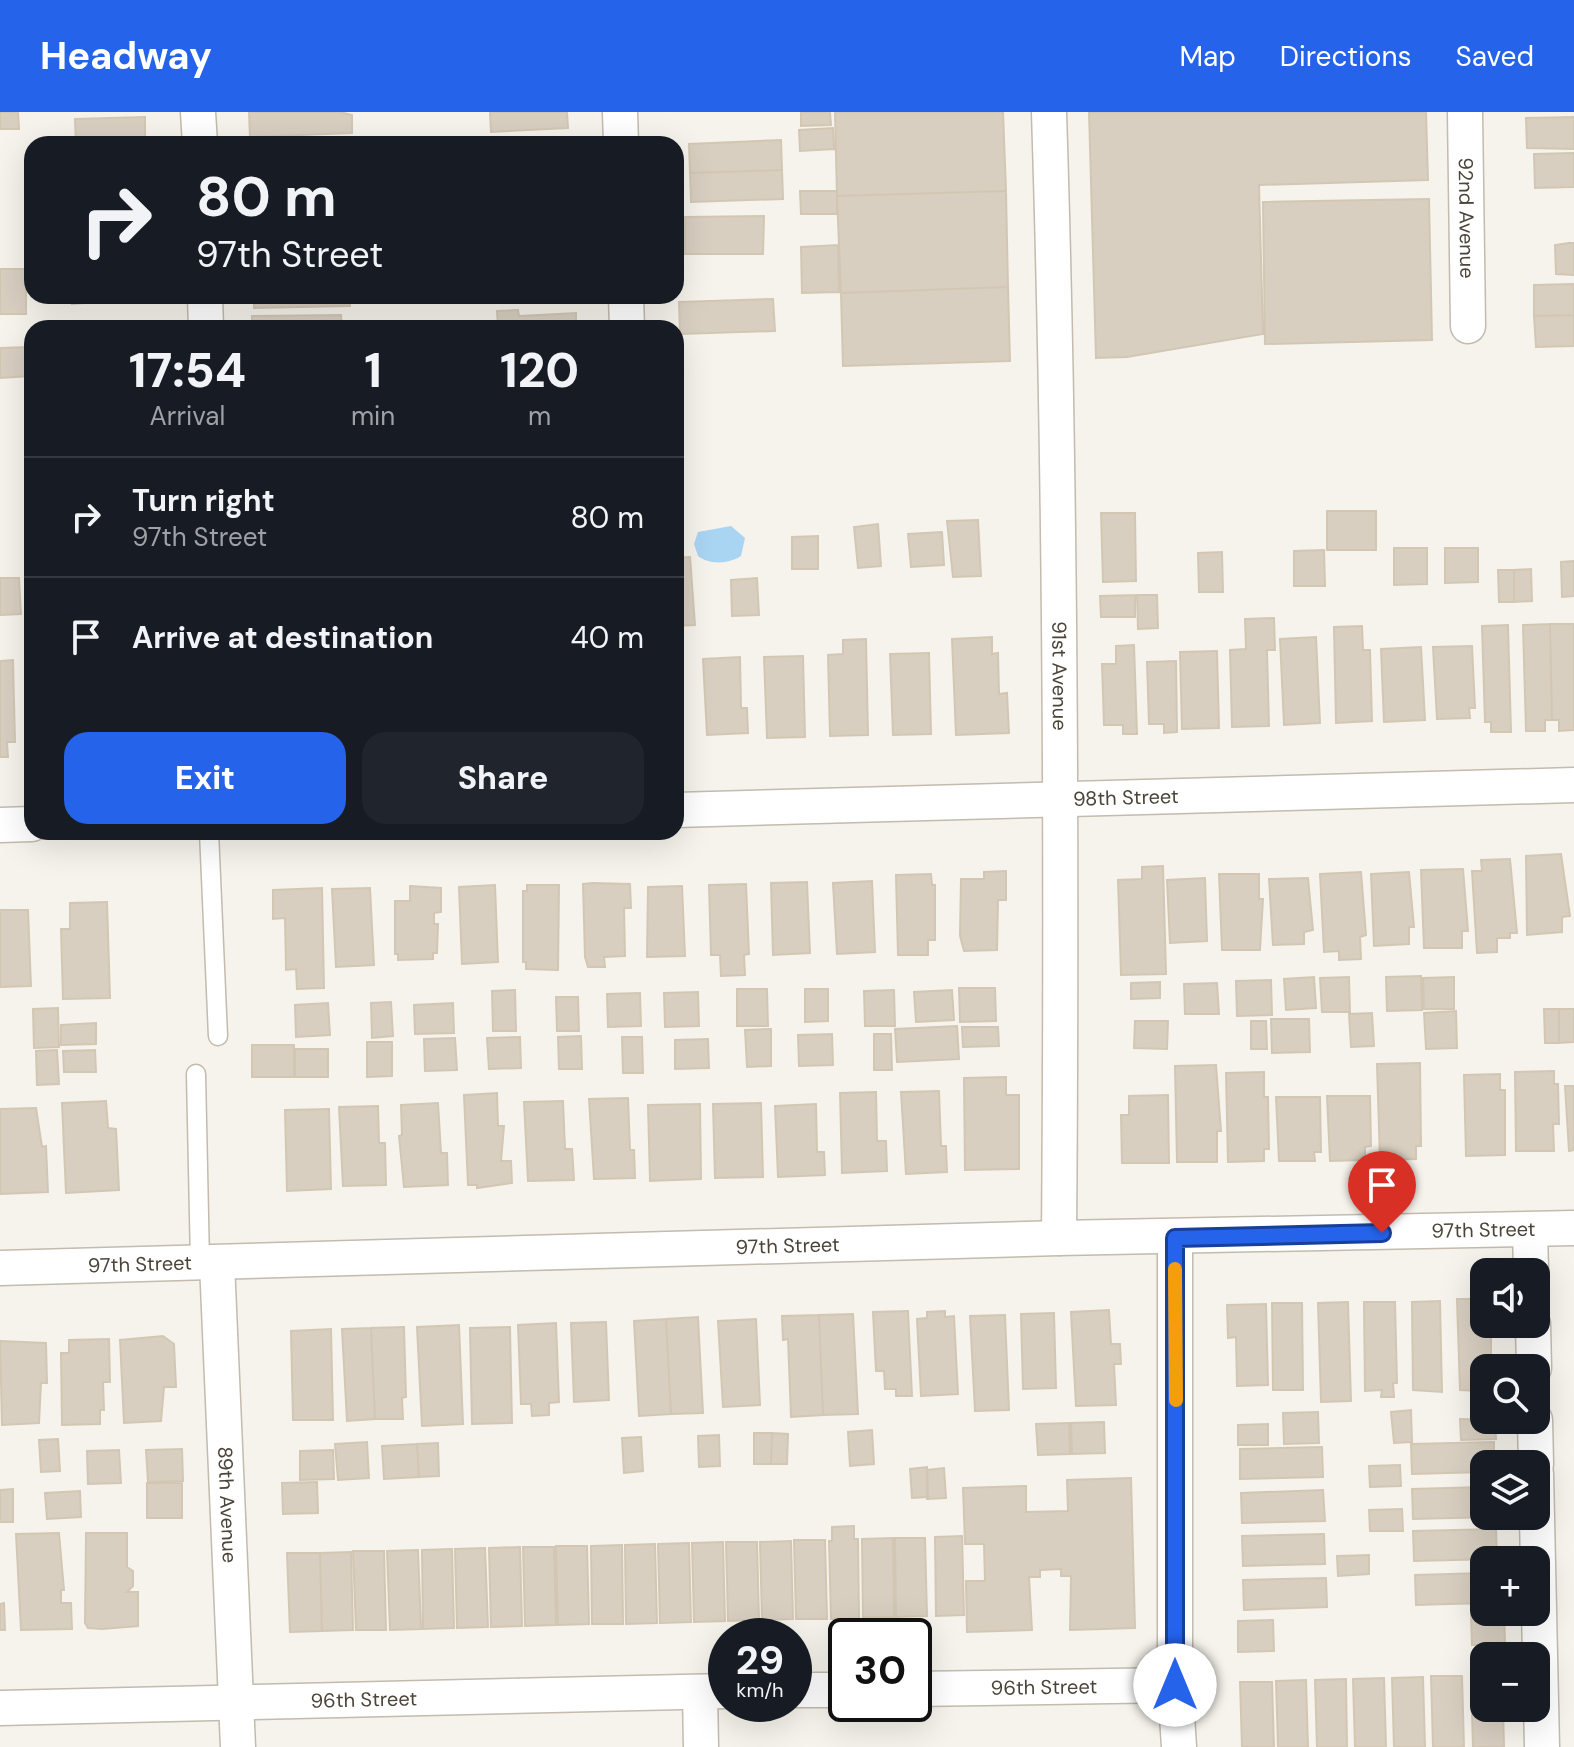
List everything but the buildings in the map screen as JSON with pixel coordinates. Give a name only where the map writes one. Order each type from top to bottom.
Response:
[{"type":"street","points":[[198,112],[200,136]]},
{"type":"street","points":[[620,112],[621,136]]},
{"type":"street","name":"91st Avenue","points":[[1049,112],[1058,396],[1063,800],[1059,1238]]},
{"type":"street","name":"92nd Avenue","points":[[1465,112],[1468,326]]},
{"type":"street","name":"98th Street","points":[[684,810],[1574,785]]},
{"type":"street","points":[[0,825],[24,824]]},
{"type":"street","name":"97th Street","points":[[0,1268],[1059,1238],[1574,1228]]},
{"type":"street","points":[[1530,1230],[1531,1258]]},
{"type":"street","points":[[1175,1238],[1175,1685],[1179,1747]]},
{"type":"street","name":"89th Avenue","points":[[209,1263],[238,1747]]},
{"type":"street","points":[[1537,1530],[1542,1747]]},
{"type":"street","name":"96th Street","points":[[932,1689],[1175,1685]]},
{"type":"street","name":"96th Street","points":[[0,1708],[708,1691]]},
{"type":"street","points":[[701,1747],[708,1714]]},
{"type":"lane","points":[[209,840],[218,1036]]},
{"type":"lane","points":[[196,1074],[209,1263]]},
{"type":"water","points":[[731,526],[745,538],[741,556],[719,562],[698,556],[694,544],[698,532]]},
{"type":"slow traffic","points":[[1175,1269],[1176,1400]]},
{"type":"route","points":[[1175,1685],[1175,1238],[1382,1233]]}]
